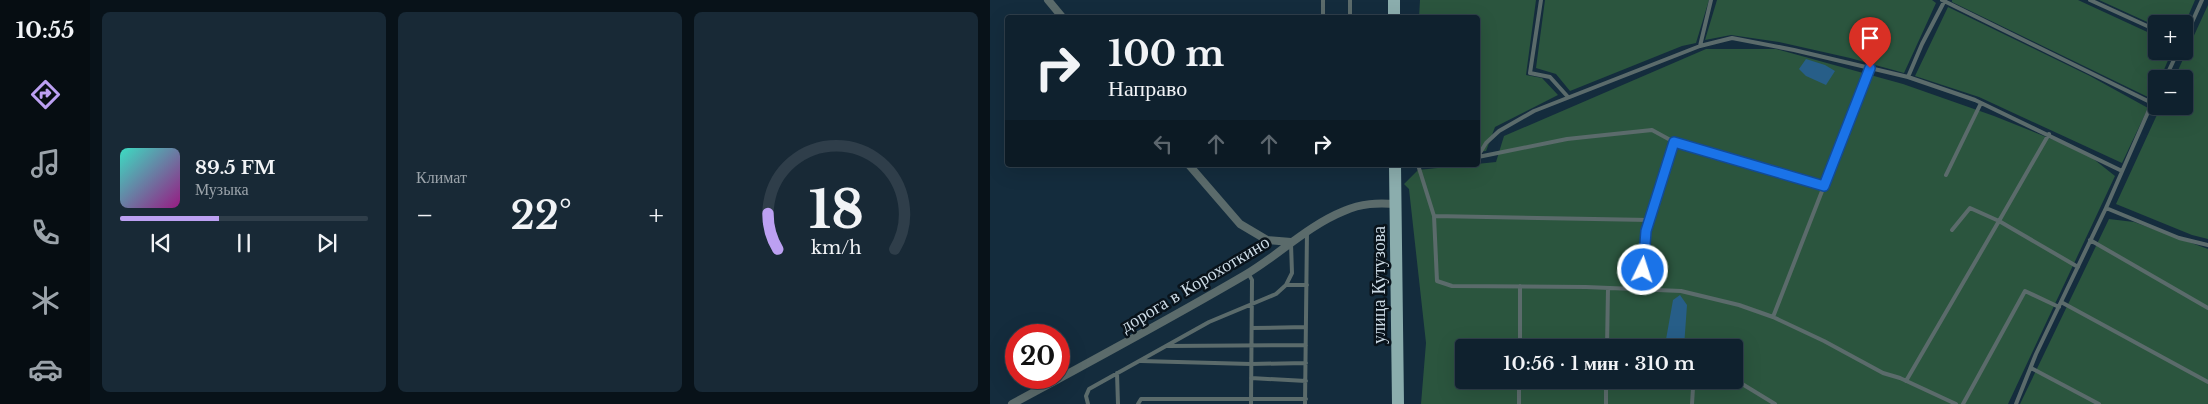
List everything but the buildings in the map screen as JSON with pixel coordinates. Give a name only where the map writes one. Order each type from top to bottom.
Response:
[{"type":"main road","points":[[1394,0],[1394,15]]},
{"type":"main road","name":"улица Кутузова","points":[[1396,167],[1398,404]]},
{"type":"street","points":[[1048,0],[1060,15]]},
{"type":"street","points":[[1191,167],[1240,224],[1267,240],[1291,242]]},
{"type":"street","name":"дорога в Корохоткино","points":[[1012,404],[1159,325],[1248,273],[1307,231],[1343,211],[1366,203],[1396,204]]},
{"type":"lane","points":[[1322,15],[1323,0]]},
{"type":"lane","points":[[1350,0],[1350,15]]},
{"type":"lane","points":[[1540,0],[1530,73],[1550,77],[1568,97]]},
{"type":"lane","points":[[1700,46],[1711,0]]},
{"type":"lane","points":[[1908,77],[1944,0],[2148,101]]},
{"type":"lane","points":[[2090,0],[2148,26]]},
{"type":"lane","points":[[2193,20],[2202,0]]},
{"type":"lane","points":[[1480,153],[1486,143],[1499,131],[1534,111],[1700,46],[1732,38],[1794,50],[1908,77],[1981,103],[2049,134],[2122,171]]},
{"type":"lane","points":[[1773,317],[1870,68]]},
{"type":"lane","points":[[1946,175],[1981,103]]},
{"type":"lane","points":[[2016,404],[2148,112]]},
{"type":"lane","points":[[1480,156],[1567,139],[1652,130],[1674,142],[1824,186]]},
{"type":"lane","points":[[1906,381],[2049,134]]},
{"type":"lane","points":[[1642,290],[1646,231],[1674,142]]},
{"type":"lane","points":[[1419,167],[1434,216],[1436,282],[1452,286],[1681,291],[1739,305],[1773,317],[1824,341],[1883,373],[1906,381],[1956,404]]},
{"type":"lane","points":[[1952,230],[1970,208],[1999,221],[2078,267]]},
{"type":"lane","points":[[2106,208],[2179,238],[2208,245]]},
{"type":"lane","points":[[1434,216],[1650,220]]},
{"type":"lane","points":[[1138,404],[1141,399],[1306,402],[1307,231]]},
{"type":"lane","points":[[2090,240],[2208,308]]},
{"type":"lane","points":[[1088,404],[1086,396],[1089,389],[1209,322],[1276,294],[1286,285],[1292,273],[1291,242]]},
{"type":"lane","points":[[1248,273],[1252,280],[1251,402]]},
{"type":"lane","points":[[1286,285],[1307,284]]},
{"type":"lane","points":[[1520,286],[1520,339]]},
{"type":"lane","points":[[1607,339],[1608,288]]},
{"type":"lane","points":[[1963,404],[2026,291],[2059,307]]},
{"type":"lane","points":[[2061,302],[2208,382]]},
{"type":"lane","points":[[1252,328],[1306,327]]},
{"type":"lane","points":[[1166,346],[1251,347],[1306,345]]},
{"type":"lane","points":[[1138,361],[1251,364],[1306,363]]},
{"type":"lane","points":[[2032,368],[2099,404]]},
{"type":"lane","points":[[1117,373],[1118,404]]},
{"type":"lane","points":[[1251,378],[1306,380]]},
{"type":"lane","points":[[1743,384],[1775,404]]},
{"type":"lane","points":[[1519,404],[1520,389]]},
{"type":"lane","points":[[1606,389],[1606,404]]},
{"type":"lane","points":[[1692,404],[1693,389]]},
{"type":"green space","points":[[1420,0],[1536,0],[1526,75],[1542,78],[1558,95],[1495,127],[1486,151],[1480,152],[1480,15],[1419,15]]},
{"type":"green space","points":[[1545,0],[1709,0],[1696,43],[1682,46],[1570,91],[1556,74],[1536,68]]},
{"type":"green space","points":[[1717,0],[1932,0],[1936,3],[1904,73],[1850,58],[1779,42],[1731,35],[1705,40]]},
{"type":"green space","points":[[1952,0],[2078,0],[2148,32],[2148,60],[2168,60],[2164,70],[2148,70],[2148,97],[1952,2]]},
{"type":"green space","points":[[2099,0],[2195,0],[2189,15],[2148,15],[2148,22]]},
{"type":"green space","points":[[2208,5],[2208,239],[2192,235],[2116,204],[2157,115],[2193,115],[2193,70],[2178,70],[2183,60],[2193,60],[2193,38]]},
{"type":"green space","points":[[1948,7],[2090,76],[2148,108],[2122,163],[1979,97],[1915,76]]},
{"type":"green space","points":[[1706,49],[1776,49],[1903,84],[1994,116],[2086,153],[2115,176],[2008,404],[1421,404],[1426,343],[1409,189],[1404,184],[1418,170],[1447,167],[1480,167],[1480,164],[1496,162],[1504,136]]},
{"type":"green space","points":[[2109,219],[2134,222],[2208,249],[2208,404],[2020,404]]},
{"type":"water","points":[[1806,59],[1825,65],[1835,71],[1826,85],[1806,76],[1799,69]]},
{"type":"water","points":[[1680,295],[1687,305],[1685,339],[1666,339],[1673,300]]},
{"type":"route","points":[[1643,270],[1646,231],[1674,142],[1751,162],[1824,186],[1870,68]]}]
